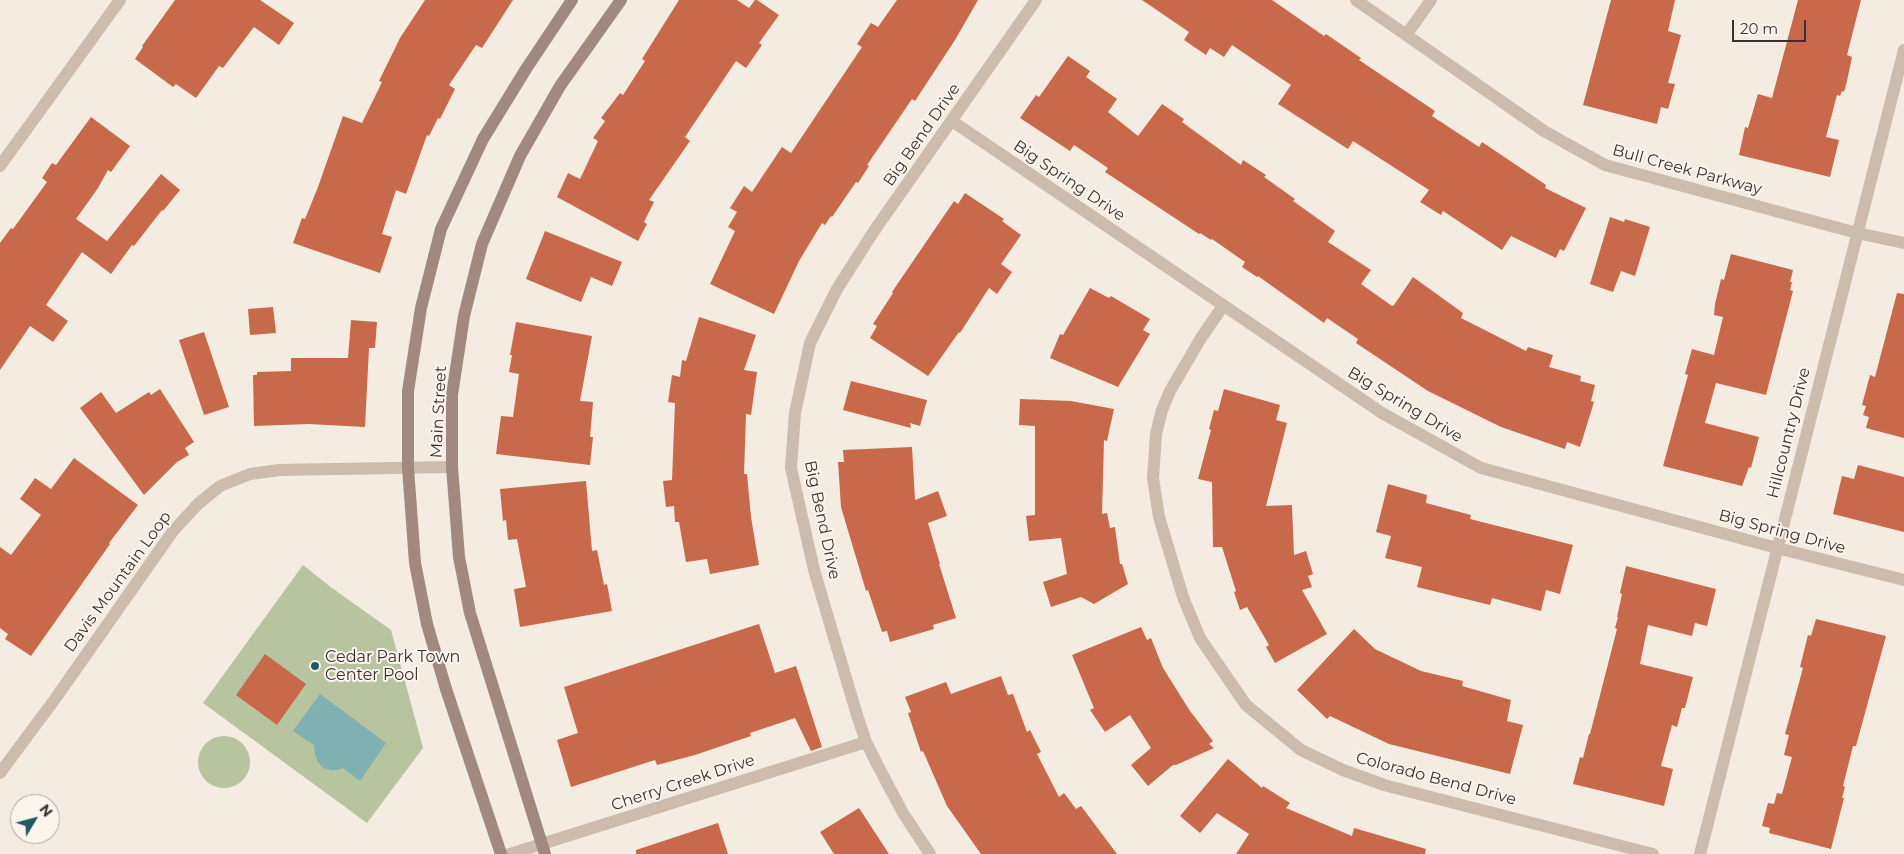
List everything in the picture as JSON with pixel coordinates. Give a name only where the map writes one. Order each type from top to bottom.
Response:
[{"type":"street","points":[[0,166],[120,0]]},
{"type":"street","name":"Main Street","points":[[502,854],[446,689],[427,624],[415,563],[408,468],[408,391],[421,308],[441,229],[483,138],[572,0]]},
{"type":"street","name":"Main Street","points":[[544,850],[470,613],[459,557],[452,467],[452,395],[464,316],[482,244],[520,156],[556,94],[621,0]]},
{"type":"street","name":"Big Bend Drive","points":[[930,854],[903,813],[866,742],[814,570],[791,468],[795,413],[810,343],[837,289],[880,223],[1036,0]]},
{"type":"street","name":"Bull Creek Parkway","points":[[1356,0],[1544,130],[1605,165],[1904,243]]},
{"type":"street","points":[[1407,34],[1431,0]]},
{"type":"street","name":"Hillcountry Drive","points":[[1700,854],[1904,50]]},
{"type":"street","name":"Big Spring Drive","points":[[952,121],[1382,413],[1481,468],[1777,548],[1904,580]]},
{"type":"street","name":"Colorado Bend Drive","points":[[1223,306],[1192,353],[1170,391],[1162,410],[1154,448],[1153,478],[1159,517],[1183,597],[1200,638],[1246,705],[1301,750],[1343,770],[1384,785],[1653,854]]},
{"type":"street","name":"Davis Mountain Loop","points":[[0,773],[55,699],[173,531],[198,504],[220,486],[250,474],[279,470],[452,467]]},
{"type":"street","name":"Cherry Creek Drive","points":[[510,854],[544,850],[866,742]]},
{"type":"green space","name":"Cedar Park Town Center Pool","points":[[303,565],[391,630],[423,748],[367,823],[203,703]]},
{"type":"green space","points":[[224,736],[234,738],[242,744],[248,752],[250,762],[248,772],[242,780],[234,786],[224,788],[214,786],[206,780],[200,772],[198,762],[200,752],[206,744],[214,738]]},
{"type":"water","points":[[320,694],[386,743],[360,781],[343,768],[332,770],[323,767],[316,757],[314,745],[293,731]]},
{"type":"building","points":[[175,0],[260,0],[294,23],[279,45],[254,27],[223,68],[219,66],[196,98],[176,84],[173,87],[135,59],[142,46]]},
{"type":"building","points":[[425,0],[513,0],[482,48],[476,45],[449,85],[455,89],[440,119],[438,118],[429,136],[427,135],[406,194],[396,190],[382,234],[392,237],[380,273],[293,243],[302,218],[305,219],[318,187],[343,116],[362,123],[382,82],[379,81],[400,38]]},
{"type":"building","points":[[679,0],[737,0],[749,8],[757,0],[779,15],[759,43],[762,45],[746,68],[736,61],[685,137],[690,141],[649,200],[654,202],[644,222],[647,224],[638,241],[557,197],[568,173],[580,179],[598,141],[593,138],[605,121],[601,118],[620,93],[623,95],[645,61],[642,59]]},
{"type":"building","points":[[897,0],[978,0],[955,40],[915,101],[912,99],[867,165],[869,166],[858,183],[856,182],[825,225],[822,223],[799,261],[774,314],[710,284],[735,231],[728,227],[737,212],[730,208],[744,186],[752,192],[782,147],[791,153],[862,47],[857,44],[871,23],[878,27]]},
{"type":"building","points":[[1142,0],[1272,0],[1324,36],[1326,34],[1361,58],[1359,60],[1435,111],[1432,116],[1479,147],[1482,142],[1546,185],[1545,188],[1586,208],[1564,251],[1560,249],[1556,258],[1511,236],[1502,250],[1443,211],[1441,215],[1420,202],[1429,190],[1353,141],[1348,149],[1278,104],[1291,85],[1232,45],[1224,57],[1210,48],[1206,55],[1184,40],[1189,32]]},
{"type":"building","points":[[1611,0],[1675,0],[1668,31],[1681,35],[1668,83],[1675,84],[1668,109],[1661,107],[1657,124],[1583,105]]},
{"type":"building","points":[[1798,0],[1861,0],[1847,55],[1852,57],[1847,81],[1844,92],[1842,91],[1840,96],[1837,95],[1826,137],[1839,140],[1830,177],[1739,155],[1745,127],[1748,128],[1758,94],[1772,98]]},
{"type":"building","points":[[1068,56],[1090,71],[1086,77],[1117,99],[1108,112],[1138,136],[1162,104],[1184,119],[1182,122],[1241,165],[1243,160],[1266,175],[1264,177],[1295,199],[1293,201],[1335,231],[1328,242],[1371,270],[1361,284],[1392,306],[1413,277],[1463,313],[1461,318],[1526,351],[1528,347],[1553,355],[1549,367],[1581,376],[1580,381],[1595,385],[1591,401],[1594,402],[1580,447],[1567,442],[1565,449],[1501,427],[1428,391],[1356,343],[1358,339],[1327,318],[1324,323],[1258,276],[1242,267],[1245,262],[1212,239],[1199,234],[1105,172],[1108,168],[1074,145],[1070,151],[1020,118],[1036,95],[1039,97]]},
{"type":"building","points":[[91,117],[130,146],[111,172],[108,170],[76,219],[107,241],[161,174],[180,190],[134,246],[132,245],[111,274],[82,252],[46,305],[68,321],[53,342],[30,326],[0,370],[0,243],[11,228],[13,229],[47,182],[42,178],[52,163],[56,165]]},
{"type":"building","points":[[965,193],[1004,219],[1002,221],[1021,235],[1001,264],[1012,272],[997,294],[989,288],[960,333],[928,376],[870,338],[877,326],[873,324],[892,292],[954,201],[958,204]]},
{"type":"building","points":[[1610,217],[1624,222],[1625,219],[1650,227],[1635,276],[1621,271],[1613,292],[1590,284]]},
{"type":"building","points":[[545,231],[622,262],[612,286],[591,277],[581,302],[526,279]]},
{"type":"building","points":[[1731,254],[1793,270],[1790,290],[1793,291],[1766,395],[1716,383],[1705,423],[1759,437],[1751,468],[1749,467],[1742,486],[1663,466],[1688,375],[1685,374],[1692,349],[1714,355],[1723,317],[1714,315],[1715,304],[1721,279],[1724,280]]},
{"type":"building","points":[[1090,288],[1109,298],[1111,296],[1150,319],[1143,330],[1150,334],[1118,387],[1050,358],[1060,334],[1063,335]]},
{"type":"building","points":[[1897,293],[1904,294],[1904,438],[1866,428],[1869,417],[1863,415],[1866,406],[1862,405],[1870,375],[1875,377]]},
{"type":"building","points":[[273,307],[276,333],[250,335],[248,309]]},
{"type":"building","points":[[699,317],[756,335],[744,370],[757,372],[751,415],[746,414],[744,474],[747,474],[751,517],[759,565],[710,574],[707,559],[686,562],[679,522],[675,522],[674,506],[666,507],[663,481],[672,480],[675,403],[668,402],[672,375],[680,377],[682,360],[686,361]]},
{"type":"building","points":[[351,320],[377,322],[375,348],[369,348],[365,427],[309,424],[254,426],[253,375],[257,375],[257,372],[291,371],[291,358],[348,358]]},
{"type":"building","points":[[516,322],[592,336],[580,401],[593,402],[590,437],[593,437],[590,465],[496,454],[501,416],[513,417],[519,374],[509,372]]},
{"type":"building","points":[[204,332],[229,407],[204,415],[179,340]]},
{"type":"building","points":[[851,381],[927,400],[920,426],[910,423],[911,428],[843,410]]},
{"type":"building","points":[[160,389],[194,442],[185,448],[189,455],[177,462],[144,495],[80,408],[101,392],[116,413],[149,392],[151,395]]},
{"type":"building","points":[[1224,389],[1280,405],[1276,420],[1287,423],[1266,506],[1292,505],[1294,555],[1306,551],[1313,574],[1308,576],[1312,587],[1302,590],[1327,634],[1275,663],[1266,647],[1269,645],[1247,607],[1240,610],[1222,547],[1213,547],[1212,482],[1198,479],[1211,430],[1209,429],[1214,410],[1218,411]]},
{"type":"building","points":[[1020,399],[1071,401],[1114,409],[1107,441],[1104,440],[1102,514],[1107,513],[1110,528],[1115,527],[1120,564],[1122,564],[1128,584],[1094,604],[1081,597],[1051,607],[1043,582],[1067,574],[1061,538],[1029,541],[1026,516],[1035,515],[1035,426],[1019,425]]},
{"type":"building","points":[[912,447],[915,500],[938,491],[947,516],[928,523],[956,618],[933,625],[934,629],[890,642],[887,631],[882,632],[868,590],[866,591],[841,507],[838,462],[844,462],[843,450]]},
{"type":"building","points":[[74,458],[138,505],[109,543],[31,656],[5,639],[8,634],[0,628],[0,547],[11,555],[41,515],[20,499],[35,478],[51,489]]},
{"type":"building","points":[[1858,465],[1904,477],[1904,532],[1833,514],[1842,476],[1854,479]]},
{"type":"building","points":[[586,481],[592,551],[597,550],[604,585],[607,584],[612,611],[520,627],[514,589],[526,587],[517,539],[508,540],[506,520],[503,521],[500,489]]},
{"type":"building","points":[[1388,484],[1427,495],[1426,503],[1471,515],[1470,519],[1573,545],[1560,594],[1546,590],[1541,611],[1492,598],[1490,605],[1417,587],[1422,567],[1385,558],[1391,536],[1376,532]]},
{"type":"building","points":[[1626,566],[1716,589],[1707,626],[1695,623],[1692,636],[1648,625],[1640,664],[1693,677],[1685,708],[1682,708],[1677,727],[1672,725],[1661,766],[1673,769],[1664,806],[1573,784],[1580,757],[1583,758],[1590,734],[1617,629],[1615,628],[1622,594],[1620,593]]},
{"type":"building","points":[[1816,619],[1886,636],[1856,746],[1853,746],[1843,786],[1845,787],[1842,798],[1844,798],[1831,849],[1769,833],[1770,828],[1762,826],[1768,803],[1774,804],[1777,793],[1782,794],[1792,757],[1784,755],[1789,735],[1785,734],[1803,668],[1800,667],[1808,635],[1811,636]]},
{"type":"building","points":[[759,624],[775,673],[796,666],[822,747],[811,751],[795,718],[750,733],[751,736],[695,755],[657,765],[655,760],[571,787],[557,740],[578,733],[564,687]]},
{"type":"building","points":[[1141,627],[1147,640],[1151,638],[1163,668],[1190,711],[1213,741],[1209,744],[1214,748],[1173,765],[1148,786],[1131,765],[1151,748],[1130,715],[1105,732],[1090,710],[1094,708],[1072,655]]},
{"type":"building","points":[[1354,629],[1375,649],[1421,671],[1463,681],[1462,686],[1511,700],[1507,721],[1523,725],[1510,774],[1389,744],[1330,716],[1327,719],[1297,690]]},
{"type":"building","points":[[265,654],[306,684],[277,725],[236,695]]},
{"type":"building","points":[[1001,676],[1008,695],[1013,694],[1027,732],[1030,730],[1041,752],[1037,754],[1059,797],[1064,793],[1076,809],[1081,806],[1117,854],[981,854],[947,806],[923,751],[921,752],[908,713],[911,712],[905,697],[946,682],[951,694]]},
{"type":"building","points":[[1228,759],[1262,788],[1263,786],[1290,803],[1286,808],[1352,836],[1354,828],[1426,849],[1425,854],[1236,854],[1249,834],[1217,813],[1200,833],[1180,816]]},
{"type":"building","points":[[859,808],[889,854],[834,854],[820,832]]},
{"type":"building","points":[[718,823],[728,854],[636,854],[636,850]]},
{"type":"place","name":"Cedar Park Town Center Pool","points":[[315,666]]}]
